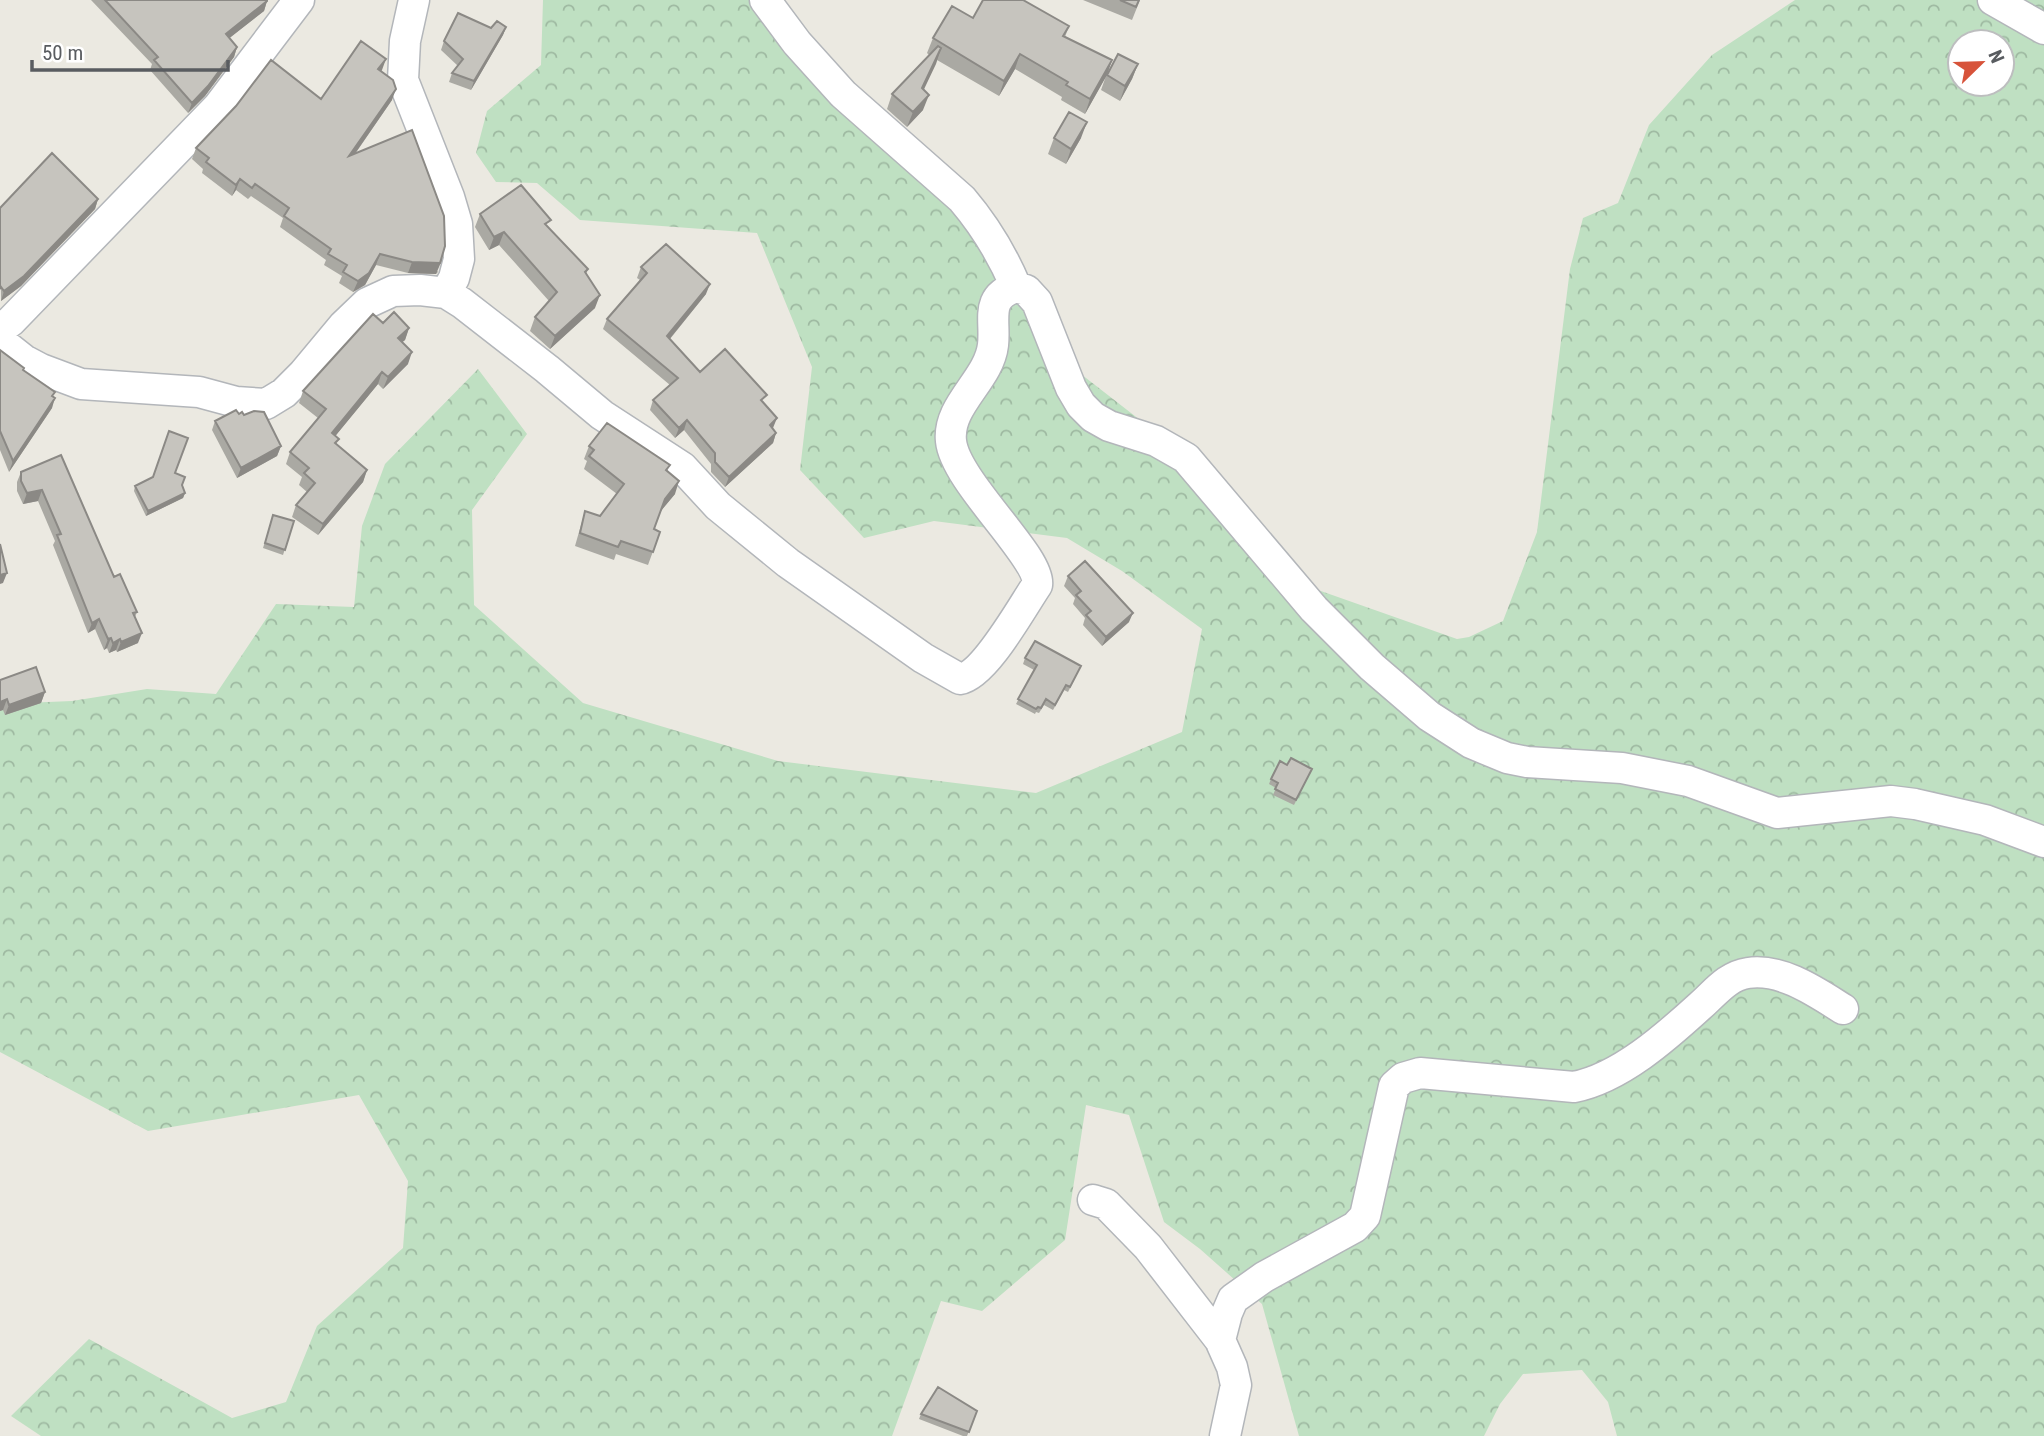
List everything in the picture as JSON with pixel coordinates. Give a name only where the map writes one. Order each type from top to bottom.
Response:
[{"type":"street","points":[[0,329],[11,321],[218,107],[299,0]]},
{"type":"street","points":[[414,0],[405,41],[403,80],[449,197],[457,225],[459,259],[454,278],[446,293]]},
{"type":"street","points":[[765,0],[797,43],[843,94],[962,199],[1003,257],[1016,287]]},
{"type":"street","points":[[1993,0],[2044,29]]},
{"type":"street","points":[[0,341],[41,369],[81,384],[199,392],[236,401],[266,404],[284,393],[357,311],[373,299],[393,291],[446,293],[603,415],[682,467],[718,506],[788,563],[922,658],[960,679],[972,675],[986,661],[1038,580],[1027,557],[966,475],[954,454],[950,433],[952,423],[991,355],[992,313],[996,301],[1001,294],[1016,287],[1026,290],[1037,302],[1071,388],[1081,405],[1093,417],[1109,426],[1156,441],[1186,458],[1314,609],[1362,657],[1429,716],[1471,743],[1507,758],[1527,762],[1622,768],[1688,781],[1777,813],[1903,803],[1984,820],[2044,842]]},
{"type":"street","points":[[1220,1340],[1233,1299],[1264,1277],[1355,1227],[1365,1216],[1394,1086],[1403,1078],[1420,1073],[1574,1087],[1591,1084],[1613,1073],[1664,1037],[1728,980],[1749,973],[1778,975],[1807,987],[1843,1009]]},
{"type":"street","points":[[1093,1200],[1106,1204],[1148,1247],[1220,1340],[1232,1367],[1236,1385],[1225,1436]]},
{"type":"green space","points":[[543,0],[750,0],[827,92],[950,207],[1077,371],[1230,490],[1282,562],[1318,590],[1457,639],[1469,637],[1503,621],[1537,532],[1570,269],[1583,218],[1618,203],[1649,125],[1712,55],[1795,0],[2044,0],[2044,1436],[1617,1436],[1608,1402],[1582,1370],[1523,1374],[1500,1404],[1484,1436],[1299,1436],[1262,1304],[1200,1249],[1164,1222],[1129,1115],[1086,1105],[1065,1240],[982,1311],[941,1301],[892,1436],[41,1436],[11,1416],[89,1339],[232,1418],[286,1402],[317,1326],[403,1248],[408,1181],[359,1095],[148,1131],[0,1052],[0,704],[72,701],[147,689],[216,694],[276,604],[354,607],[362,526],[385,464],[478,369],[527,434],[472,510],[474,605],[583,703],[778,761],[1036,793],[1182,732],[1202,629],[1122,571],[1067,538],[934,521],[864,538],[800,470],[812,367],[757,233],[580,220],[537,183],[496,182],[476,153],[487,111],[541,65]]},
{"type":"building","points":[[105,0],[267,1],[226,34],[237,47],[192,103],[154,60],[158,57]]},
{"type":"building","points":[[983,0],[1023,0],[1069,26],[1063,36],[1112,60],[1090,99],[1066,85],[1068,82],[1020,54],[1004,81],[933,38],[952,6],[973,18]]},
{"type":"building","points":[[1120,0],[1139,0],[1136,7]]},
{"type":"building","points":[[458,13],[491,28],[497,21],[506,27],[474,81],[452,73],[463,59],[444,41]]},
{"type":"building","points":[[361,41],[386,59],[378,69],[393,80],[396,89],[349,156],[412,130],[444,216],[445,246],[440,263],[412,262],[380,254],[369,273],[358,281],[343,272],[347,265],[328,254],[331,249],[284,216],[289,208],[255,184],[252,188],[240,179],[236,185],[206,162],[209,158],[196,148],[236,106],[271,60],[321,99]]},
{"type":"building","points":[[938,46],[941,48],[922,88],[929,95],[913,112],[892,94]]},
{"type":"building","points":[[1118,54],[1138,64],[1125,86],[1107,75]]},
{"type":"building","points":[[1069,112],[1087,122],[1071,149],[1054,138]]},
{"type":"building","points":[[52,153],[98,199],[24,276],[4,291],[1,287],[0,289],[0,208]]},
{"type":"building","points":[[521,185],[551,220],[545,224],[588,269],[585,272],[600,295],[555,336],[535,317],[557,292],[504,232],[494,237],[480,214]]},
{"type":"building","points":[[666,244],[710,284],[667,336],[700,372],[725,349],[767,395],[761,400],[777,418],[770,425],[776,433],[729,477],[715,462],[715,453],[687,420],[679,428],[653,400],[678,378],[607,319],[647,273],[641,267]]},
{"type":"building","points":[[394,312],[409,328],[398,338],[412,352],[388,377],[382,372],[332,433],[339,439],[335,443],[367,470],[323,524],[296,505],[315,483],[304,473],[309,468],[290,452],[326,409],[303,391],[373,314],[383,323]]},
{"type":"building","points":[[0,350],[55,392],[52,396],[55,398],[13,461],[0,431]]},
{"type":"building","points":[[236,410],[244,415],[254,411],[264,412],[281,446],[241,468],[215,421]]},
{"type":"building","points":[[607,423],[670,465],[666,470],[679,481],[665,499],[654,529],[660,532],[653,552],[621,541],[618,547],[580,533],[585,511],[600,516],[624,484],[589,456],[594,450],[589,446]]},
{"type":"building","points":[[169,431],[188,438],[175,473],[185,477],[182,485],[185,493],[148,511],[135,486],[153,477]]},
{"type":"building","points":[[61,455],[114,577],[120,574],[137,612],[133,613],[142,633],[121,642],[120,639],[113,643],[111,638],[108,639],[99,619],[92,623],[57,535],[61,534],[42,490],[27,493],[21,481],[21,472]]},
{"type":"building","points":[[273,515],[294,521],[285,550],[265,543]]},
{"type":"building","points":[[0,544],[7,573],[0,575]]},
{"type":"building","points":[[1085,561],[1133,613],[1106,637],[1086,615],[1091,611],[1076,595],[1081,591],[1068,576]]},
{"type":"building","points":[[1035,641],[1081,666],[1070,687],[1066,685],[1055,705],[1046,699],[1041,708],[1036,709],[1018,699],[1037,665],[1025,658]]},
{"type":"building","points":[[36,667],[45,692],[9,705],[7,699],[0,702],[0,680]]},
{"type":"building","points":[[1291,758],[1312,769],[1296,800],[1275,789],[1278,783],[1271,779],[1280,761],[1287,765]]},
{"type":"building","points":[[938,1387],[977,1411],[969,1432],[921,1414]]}]
